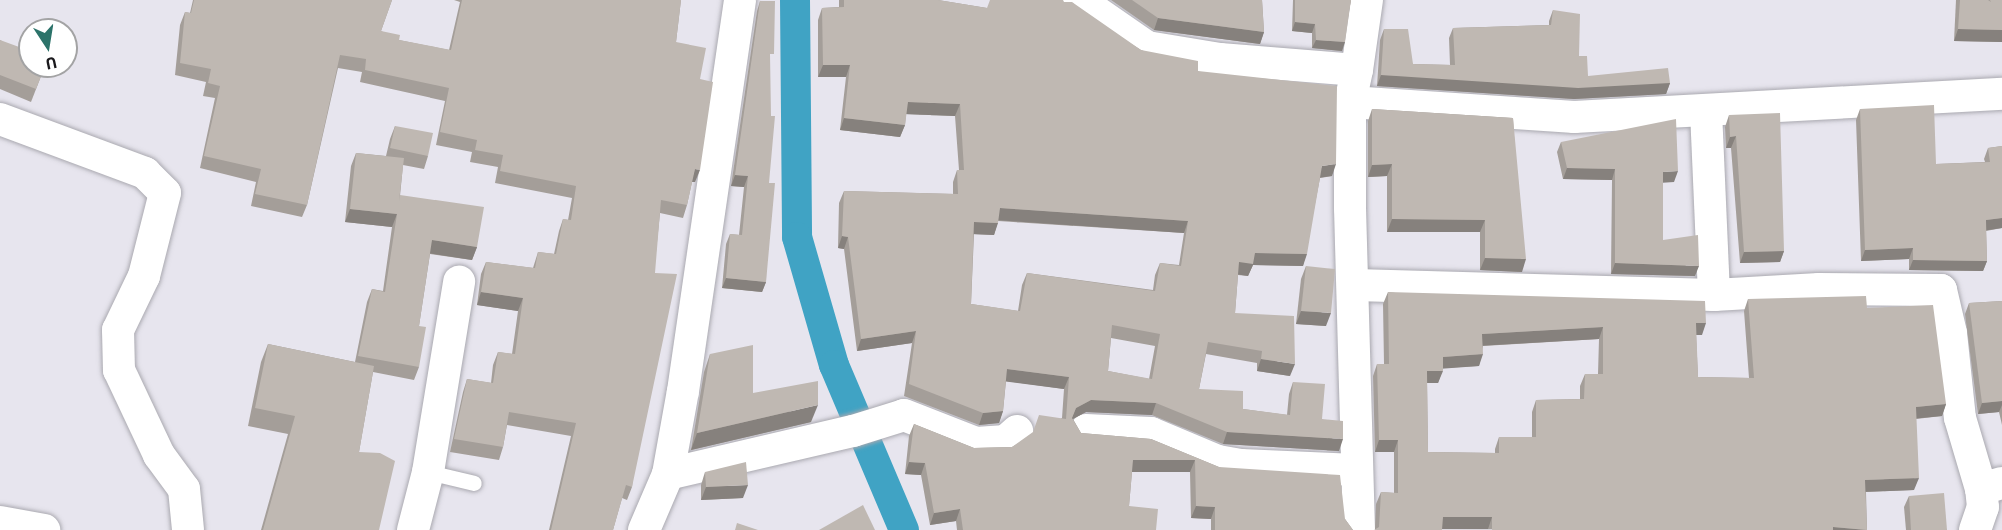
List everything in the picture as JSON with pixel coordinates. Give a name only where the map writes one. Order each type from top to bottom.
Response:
[{"type":"street","points":[[644,530],[668,474],[698,296],[713,160],[740,0]]},
{"type":"street","points":[[1079,0],[1147,47],[1220,59],[1358,70]]},
{"type":"street","points":[[1359,530],[1350,102],[1358,70],[1367,0]]},
{"type":"street","points":[[1350,102],[1574,117],[1650,110],[1706,111],[2002,94]]},
{"type":"street","points":[[1706,111],[1714,295]]},
{"type":"street","points":[[0,119],[145,173],[165,193],[144,276],[118,330],[119,370],[159,455],[184,489],[188,530]]},
{"type":"street","points":[[413,530],[428,472],[459,282]]},
{"type":"street","points":[[1355,285],[1714,295],[1819,290],[1941,290],[1951,333],[1960,418],[1991,486],[1975,530]]},
{"type":"street","points":[[668,474],[853,431],[904,415],[976,443],[1006,441],[1017,431]]},
{"type":"street","points":[[1086,430],[1151,434],[1218,461],[1241,465],[1356,470]]},
{"type":"street","points":[[0,522],[44,530]]},
{"type":"lane","points":[[428,472],[474,483]]},
{"type":"building","points":[[194,0],[392,0],[381,31],[400,35],[399,40],[451,50],[462,0],[681,0],[676,42],[706,48],[700,79],[713,82],[700,170],[695,169],[687,205],[661,200],[655,273],[677,274],[632,487],[626,485],[613,530],[551,530],[576,423],[509,412],[503,447],[454,439],[467,379],[493,383],[498,352],[515,354],[523,298],[481,292],[486,262],[535,268],[538,252],[556,254],[563,219],[571,220],[576,186],[500,171],[503,155],[475,150],[477,140],[440,132],[449,88],[365,70],[366,59],[340,55],[307,205],[255,194],[261,169],[204,156],[220,86],[208,83],[211,69],[180,63],[185,12],[191,13]]},
{"type":"building","points":[[844,0],[938,0],[987,8],[990,0],[1063,0],[1072,2],[1141,50],[1198,61],[1198,71],[1337,86],[1336,164],[1322,166],[1307,254],[1255,253],[1253,264],[1239,262],[1235,313],[1294,316],[1295,364],[1261,359],[1262,351],[1208,342],[1199,389],[1243,391],[1243,409],[1290,415],[1293,382],[1325,384],[1322,419],[1343,421],[1343,439],[1227,432],[1156,403],[1091,400],[1076,408],[1072,418],[1081,433],[1151,439],[1219,467],[1340,475],[1345,519],[1353,530],[1215,530],[1215,507],[1196,506],[1195,460],[1133,460],[1129,506],[1158,509],[1156,530],[963,530],[960,509],[934,513],[925,463],[909,462],[914,424],[974,448],[1012,447],[1033,432],[1039,415],[1066,419],[1069,377],[1007,369],[1003,411],[983,413],[909,384],[916,331],[861,339],[848,237],[842,236],[844,191],[958,194],[957,170],[964,170],[960,104],[908,102],[905,125],[844,118],[850,65],[823,65],[822,8],[844,7]],"holes":[[[1000,208],[1188,221],[1181,266],[1160,263],[1155,291],[1027,273],[1020,311],[971,304],[974,222],[998,223]],[[1112,325],[1160,334],[1152,379],[1108,371]]]},
{"type":"building","points":[[1132,0],[1262,0],[1264,32],[1158,18]]},
{"type":"building","points":[[1295,0],[1351,0],[1345,42],[1316,40],[1315,24],[1295,22]]},
{"type":"building","points":[[1960,0],[1988,0],[1991,2],[1990,0],[2002,0],[2002,30],[1958,29]]},
{"type":"building","points":[[760,1],[775,1],[774,54],[770,54],[771,116],[775,116],[769,183],[775,183],[766,282],[726,278],[730,234],[742,235],[748,176],[735,175]]},
{"type":"building","points":[[1553,10],[1580,14],[1579,56],[1587,56],[1588,76],[1668,68],[1670,83],[1578,88],[1381,75],[1384,29],[1408,29],[1413,64],[1455,65],[1453,28],[1551,25]]},
{"type":"building","points":[[0,40],[18,47],[18,78],[40,78],[36,89],[0,75]]},
{"type":"building","points":[[1934,105],[1936,164],[1990,162],[1988,148],[2002,146],[2002,218],[1986,220],[1987,261],[1913,260],[1913,248],[1865,250],[1860,109]]},
{"type":"building","points":[[1372,109],[1513,118],[1526,259],[1485,258],[1485,220],[1392,219],[1392,164],[1372,165]]},
{"type":"building","points":[[1780,113],[1784,251],[1744,252],[1736,136],[1730,137],[1729,115]]},
{"type":"building","points":[[1676,119],[1678,171],[1663,172],[1663,240],[1698,235],[1699,266],[1615,263],[1615,169],[1567,168],[1561,142]]},
{"type":"building","points":[[395,126],[433,133],[428,156],[390,148]]},
{"type":"building","points":[[356,153],[404,158],[399,201],[400,195],[484,207],[477,247],[432,240],[419,326],[426,327],[419,367],[358,356],[372,289],[385,292],[397,214],[350,209]]},
{"type":"building","points":[[1306,266],[1335,269],[1331,313],[1301,311]]},
{"type":"building","points":[[1388,292],[1705,301],[1706,323],[1696,323],[1698,377],[1754,378],[1748,299],[1866,296],[1867,308],[1933,305],[1946,404],[1916,407],[1919,478],[1865,480],[1867,530],[1833,527],[1833,530],[1492,530],[1492,517],[1443,517],[1442,530],[1374,530],[1379,527],[1381,492],[1398,493],[1398,440],[1379,440],[1377,364],[1389,364]],"holes":[[[1603,327],[1603,374],[1585,374],[1584,399],[1536,400],[1536,437],[1499,437],[1499,453],[1428,452],[1427,371],[1443,371],[1443,357],[1483,354],[1482,334]]]},
{"type":"building","points":[[2002,301],[2002,401],[1982,403],[1969,303]]},
{"type":"building","points":[[268,344],[374,366],[359,452],[380,453],[395,461],[379,530],[263,530],[295,416],[255,408]]},
{"type":"building","points":[[753,345],[753,393],[818,381],[818,405],[697,433],[710,354]]},
{"type":"building","points":[[746,462],[748,485],[706,487],[705,472]]},
{"type":"building","points":[[1944,493],[1947,530],[1911,530],[1909,496]]},
{"type":"building","points":[[863,505],[875,530],[819,530]]},
{"type":"building","points":[[737,523],[758,530],[735,530]]},
{"type":"waterway","points":[[795,0],[797,237],[834,365],[904,530]]}]
